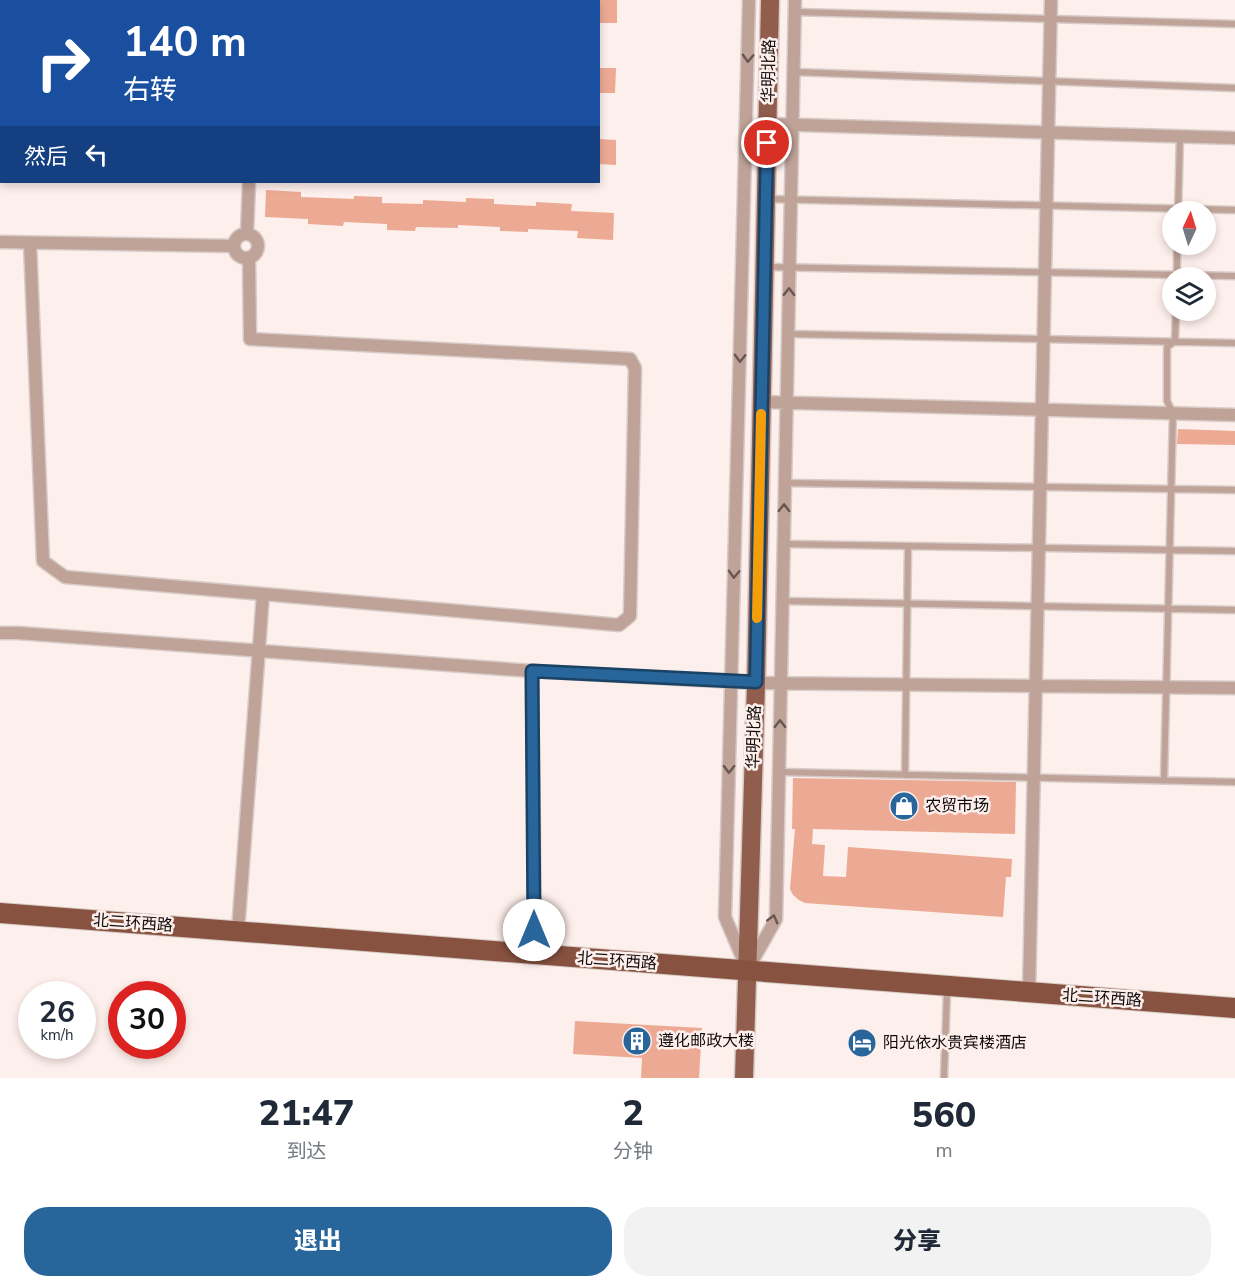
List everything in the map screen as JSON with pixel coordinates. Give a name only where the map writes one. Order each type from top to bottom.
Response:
[{"type":"highway","name":"北二环西路","points":[[0,913],[1235,1008]]},
{"type":"main road","name":"华明北路","points":[[744,1078],[756,682],[770,0]]},
{"type":"street","points":[[747,971],[725,917],[749,0]]},
{"type":"street","points":[[1029,992],[1051,0]]},
{"type":"street","points":[[747,971],[776,919],[795,6]]},
{"type":"street","points":[[768,124],[1235,138]]},
{"type":"street","points":[[247,234],[249,183]]},
{"type":"street","points":[[247,234],[257,240],[258,247],[255,254],[245,258],[236,253],[234,246],[237,238],[247,234]]},
{"type":"street","points":[[0,242],[234,246]]},
{"type":"street","points":[[30,243],[43,561],[65,577],[619,625],[630,616],[635,368],[630,358],[250,339],[249,258]]},
{"type":"street","points":[[761,402],[1235,415]]},
{"type":"street","points":[[238,931],[263,594]]},
{"type":"street","points":[[0,633],[532,671],[732,681],[1235,688]]},
{"type":"street","points":[[532,671],[535,954]]},
{"type":"lane","points":[[795,6],[1050,19],[1235,24]]},
{"type":"lane","points":[[794,72],[1235,88]]},
{"type":"lane","points":[[1178,201],[1180,136]]},
{"type":"lane","points":[[766,199],[1162,210]]},
{"type":"lane","points":[[1216,210],[1235,210]]},
{"type":"lane","points":[[764,267],[1162,276]]},
{"type":"lane","points":[[1216,276],[1235,276]]},
{"type":"lane","points":[[1175,341],[1176,321]]},
{"type":"lane","points":[[788,334],[1235,342]]},
{"type":"lane","points":[[1164,780],[1173,413],[1167,402],[1167,347],[1175,341]]},
{"type":"lane","points":[[785,483],[1235,490]]},
{"type":"lane","points":[[783,544],[1235,551]]},
{"type":"lane","points":[[904,775],[908,546]]},
{"type":"lane","points":[[782,601],[1235,610]]},
{"type":"lane","points":[[779,772],[1235,782]]},
{"type":"lane","points":[[944,1078],[947,986]]},
{"type":"building","points":[[600,0],[617,0],[617,23],[600,23]]},
{"type":"building","points":[[600,68],[616,68],[615,93],[600,93]]},
{"type":"building","points":[[600,139],[616,140],[616,165],[600,164]]},
{"type":"building","points":[[266,190],[301,192],[301,197],[354,199],[354,196],[382,197],[382,203],[423,204],[423,200],[466,202],[466,198],[494,199],[494,204],[536,206],[536,202],[572,204],[571,211],[614,213],[613,240],[577,238],[578,231],[528,229],[528,232],[500,231],[500,227],[458,225],[458,228],[416,227],[415,231],[387,230],[387,224],[344,222],[343,226],[308,224],[308,219],[265,217]]},
{"type":"building","points":[[1178,429],[1235,431],[1235,445],[1177,444]]},
{"type":"building","points":[[793,778],[1016,782],[1015,834],[813,829],[812,844],[825,845],[823,876],[846,877],[848,847],[1012,859],[1011,877],[1006,877],[1003,917],[805,903],[799,900],[790,889],[795,829],[792,829]]},
{"type":"building","name":"遵化邮政大楼","points":[[575,1021],[702,1028],[699,1078],[641,1078],[642,1058],[573,1054]]},
{"type":"slow traffic","points":[[757,618],[761,414]]},
{"type":"place","name":"农贸市场","points":[[904,806]]},
{"type":"place","name":"遵化邮政大楼","points":[[637,1041]]},
{"type":"place","name":"阳光依水贵宾楼酒店","points":[[862,1043]]},
{"type":"route","points":[[534,930],[532,671],[756,682],[767,143]]}]
